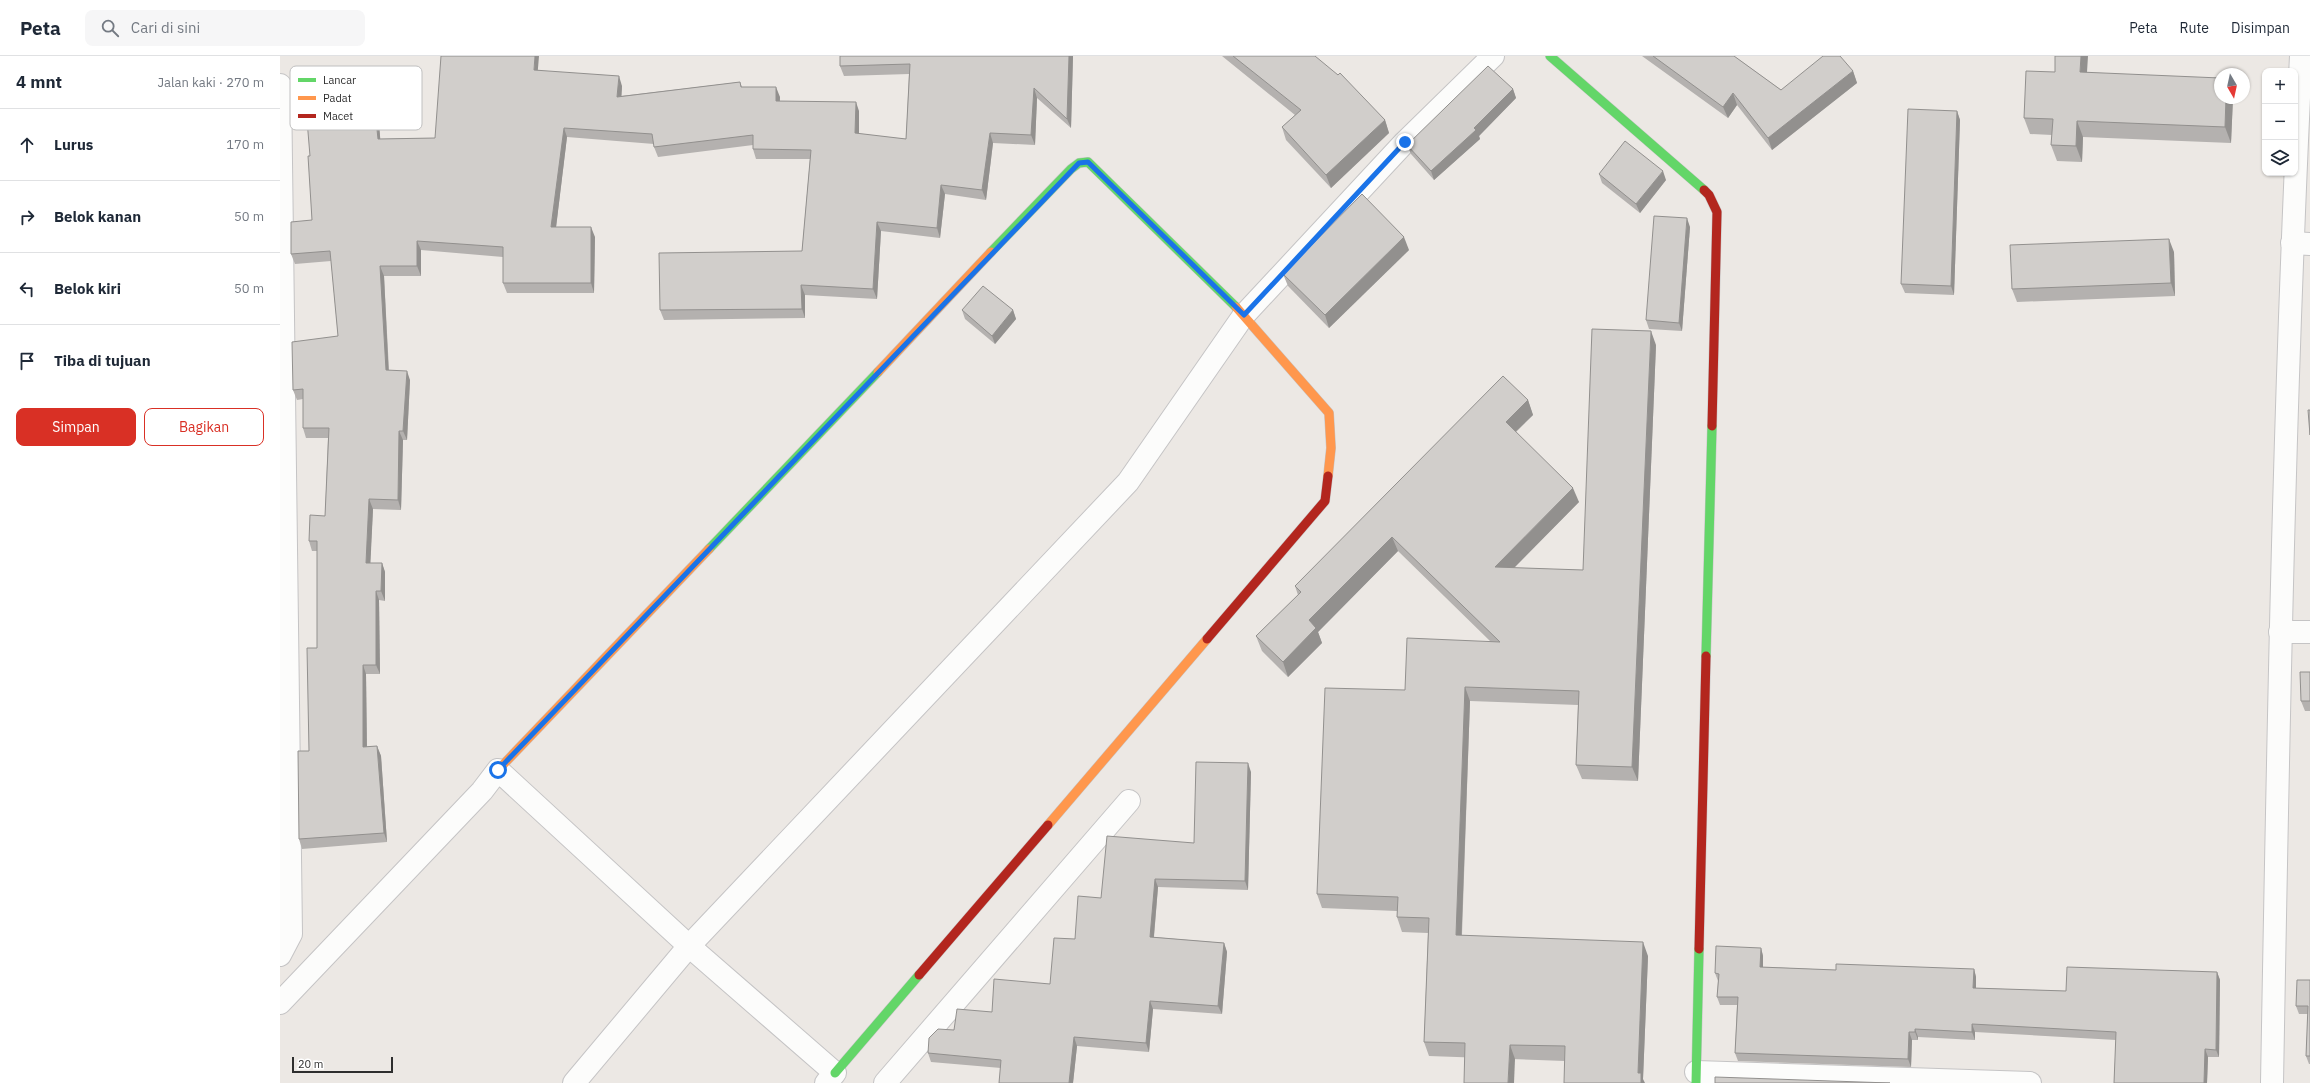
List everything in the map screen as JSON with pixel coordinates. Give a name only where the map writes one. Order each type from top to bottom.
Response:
[{"type":"street","points":[[574,1083],[689,946],[1128,482],[1244,315],[1405,142],[1493,56]]},
{"type":"street","points":[[1550,56],[1706,192],[1717,212],[1696,1077],[2030,1083]]},
{"type":"street","points":[[2272,1083],[2280,632],[2301,244],[2301,56]]},
{"type":"street","points":[[280,85],[284,748],[291,934],[280,955]]},
{"type":"street","points":[[280,1003],[482,791],[498,770],[1079,163],[1088,162],[1244,315],[1329,413],[1331,448],[1325,501],[830,1078],[498,770]]},
{"type":"street","points":[[2280,632],[2310,632]]},
{"type":"street","points":[[885,1083],[1129,801]]},
{"type":"building","points":[[441,56],[535,56],[534,70],[619,76],[617,97],[740,82],[741,87],[776,87],[776,101],[856,102],[855,133],[906,139],[910,64],[840,66],[840,56],[1069,56],[1067,119],[1034,88],[1031,135],[990,133],[982,190],[941,185],[937,228],[877,222],[873,289],[801,285],[802,309],[660,310],[659,253],[802,251],[811,150],[753,149],[753,135],[654,147],[652,134],[564,128],[551,227],[591,227],[591,283],[503,283],[503,247],[417,241],[417,266],[380,266],[386,370],[407,371],[403,431],[399,431],[398,500],[369,499],[366,563],[382,563],[381,591],[376,591],[376,665],[363,665],[363,747],[377,746],[384,833],[299,839],[298,751],[309,751],[307,648],[317,648],[317,541],[309,541],[310,515],[325,516],[329,428],[303,428],[303,389],[293,390],[292,342],[338,336],[330,251],[291,254],[291,222],[312,220],[308,130],[377,130],[378,139],[435,138]]},
{"type":"building","points":[[1233,56],[1315,56],[1338,75],[1340,73],[1385,120],[1326,175],[1282,127],[1301,110]]},
{"type":"building","points":[[1653,56],[1734,56],[1781,90],[1823,56],[1840,56],[1853,71],[1768,138],[1733,93],[1723,107]]},
{"type":"building","points":[[2055,56],[2081,56],[2080,72],[2214,78],[2214,104],[2226,104],[2225,127],[2077,121],[2076,146],[2051,145],[2053,119],[2024,118],[2026,71],[2055,72]]},
{"type":"building","points":[[1488,66],[1513,89],[1474,128],[1476,130],[1431,171],[1407,145]]},
{"type":"building","points":[[1908,109],[1957,111],[1951,286],[1901,284]]},
{"type":"building","points":[[1625,141],[1663,171],[1636,204],[1599,174]]},
{"type":"building","points":[[1362,194],[1404,237],[1325,315],[1283,274]]},
{"type":"building","points":[[1654,216],[1687,218],[1679,323],[1646,320]]},
{"type":"building","points":[[2169,239],[2171,283],[2012,289],[2010,245]]},
{"type":"building","points":[[983,286],[1013,310],[992,336],[962,310]]},
{"type":"building","points":[[1592,329],[1651,331],[1632,767],[1576,765],[1579,691],[1465,687],[1456,935],[1643,942],[1638,1073],[1641,1073],[1641,1083],[1564,1083],[1565,1046],[1510,1045],[1508,1083],[1464,1083],[1465,1043],[1424,1042],[1429,918],[1397,917],[1398,897],[1317,894],[1325,688],[1405,690],[1407,638],[1500,642],[1392,537],[1309,620],[1316,628],[1283,662],[1256,636],[1301,592],[1295,586],[1503,376],[1528,400],[1506,422],[1573,488],[1495,567],[1583,570]]},
{"type":"building","points":[[2308,410],[2310,410],[2310,435]]},
{"type":"building","points":[[2300,672],[2310,672],[2310,701],[2301,701]]},
{"type":"building","points":[[1196,762],[1248,763],[1245,881],[1155,879],[1150,937],[1224,943],[1218,1006],[1150,1001],[1146,1043],[1074,1037],[1069,1083],[999,1083],[1001,1060],[928,1053],[929,1038],[938,1029],[954,1030],[957,1009],[992,1012],[994,979],[1050,984],[1054,938],[1075,939],[1078,896],[1101,898],[1107,836],[1194,843]]},
{"type":"building","points":[[1716,946],[1761,948],[1760,967],[1836,970],[1836,964],[1974,969],[1973,988],[2066,991],[2067,967],[2217,972],[2216,1050],[2205,1049],[2204,1083],[2114,1083],[2116,1032],[1972,1024],[1972,1032],[1915,1029],[1915,1032],[1909,1032],[1908,1059],[1735,1053],[1738,997],[1717,997],[1719,974],[1715,973]]},
{"type":"building","points":[[2297,980],[2310,980],[2310,1056],[2306,1056],[2308,1006],[2296,1006]]},
{"type":"building","points":[[1715,1077],[1890,1083],[1715,1083]]},
{"type":"traffic: fast","points":[[1550,56],[1704,190]]},
{"type":"traffic: fast","points":[[991,252],[1071,169],[1079,163],[1088,162],[1236,307]]},
{"type":"traffic: fast","points":[[709,549],[878,372]]},
{"type":"traffic: fast","points":[[1706,656],[1712,426]]},
{"type":"traffic: fast","points":[[1696,1083],[1699,949]]},
{"type":"traffic: fast","points":[[835,1073],[919,975]]},
{"type":"traffic: slow","points":[[878,372],[991,252]]},
{"type":"traffic: slow","points":[[1236,307],[1329,413],[1331,448],[1328,476]]},
{"type":"traffic: slow","points":[[498,770],[709,549]]},
{"type":"traffic: slow","points":[[1048,825],[1207,639]]},
{"type":"traffic: jam","points":[[1704,190],[1709,195],[1717,212],[1712,426]]},
{"type":"traffic: jam","points":[[1207,639],[1325,501],[1328,476]]},
{"type":"traffic: jam","points":[[1699,949],[1706,656]]},
{"type":"traffic: jam","points":[[919,975],[1048,825]]},
{"type":"route","points":[[498,770],[1071,168],[1079,163],[1088,162],[1244,315],[1405,142]]}]
